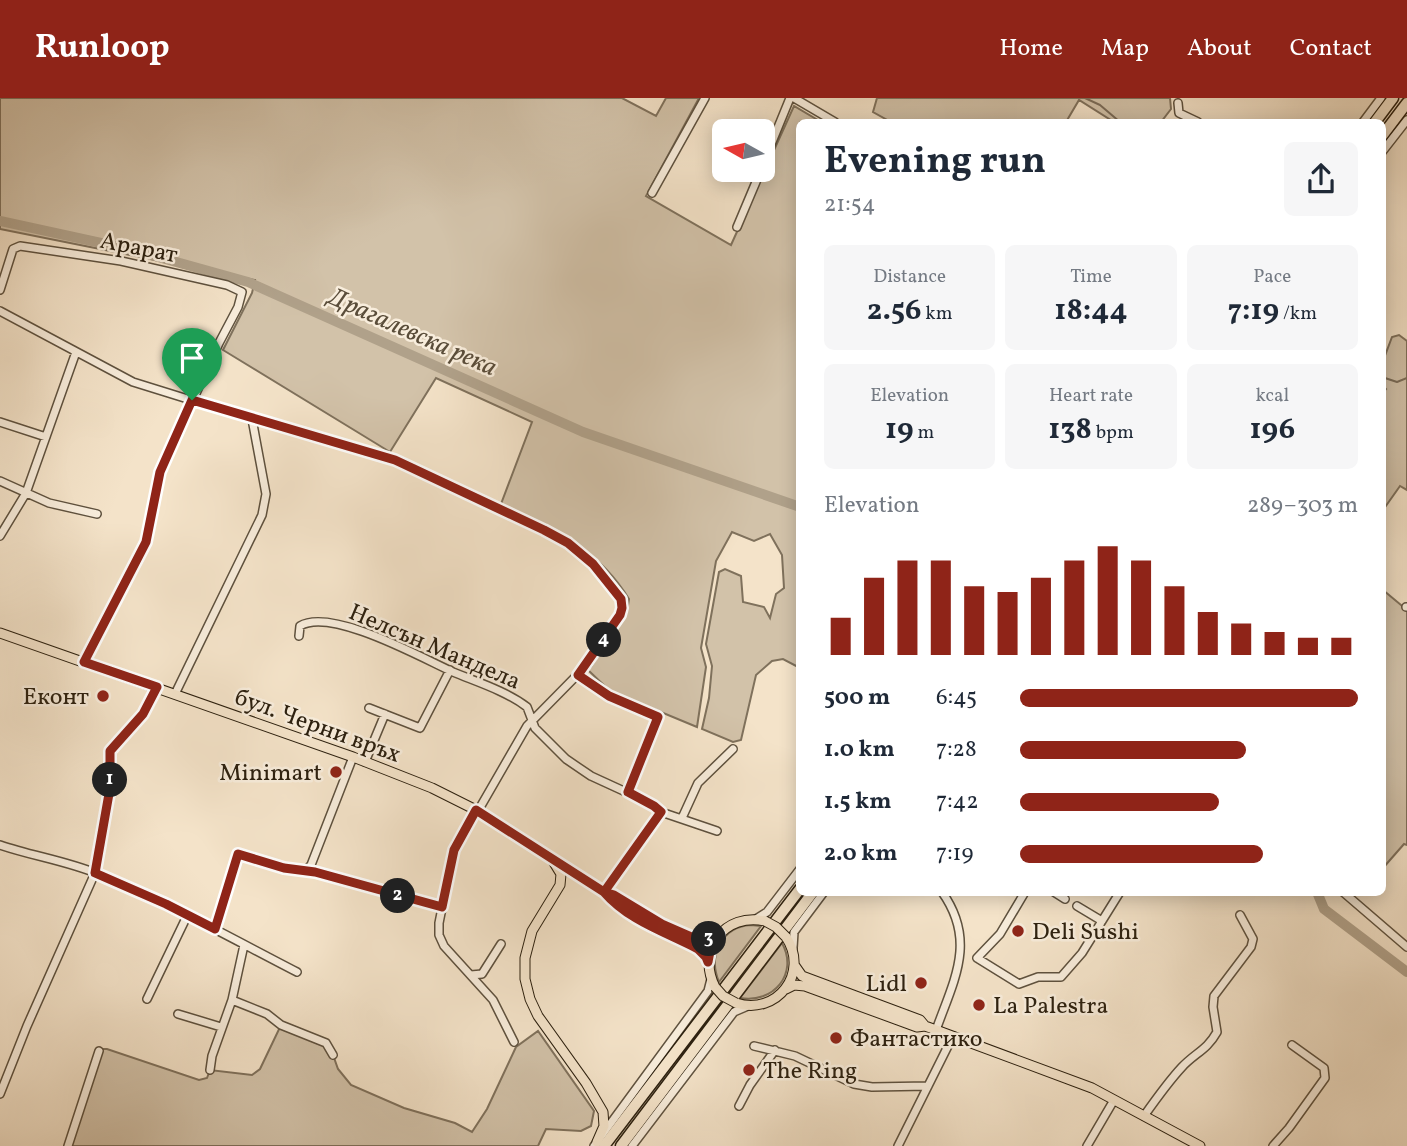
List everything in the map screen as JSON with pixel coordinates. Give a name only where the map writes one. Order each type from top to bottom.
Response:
[{"type":"highway","points":[[1377,119],[1393,98]]},
{"type":"highway","points":[[1386,131],[1407,103]]},
{"type":"highway","points":[[598,1145],[796,894]]},
{"type":"highway","points":[[621,1146],[810,896]]},
{"type":"main road","name":"бул. Черни връх","points":[[0,633],[353,757],[432,788],[477,811],[604,892],[614,895],[655,920],[694,938],[709,939],[719,934]]},
{"type":"main road","points":[[550,857],[560,871],[561,880],[532,931],[526,953],[525,979],[538,1016],[586,1083],[603,1112],[604,1126],[598,1145]]},
{"type":"main road","name":"бул. Черни връх","points":[[604,892],[631,916],[700,951],[708,962]]},
{"type":"main road","points":[[786,989],[795,966],[793,949],[776,926],[761,920],[736,922],[719,934],[711,946],[708,962],[713,983],[723,996],[736,1003],[748,1006],[770,1002],[794,985],[805,986],[918,1027],[925,1026],[1092,1088],[1200,1146]]},
{"type":"main road","points":[[795,966],[802,976],[920,1020],[925,1026]]},
{"type":"street","points":[[652,193],[705,98]]},
{"type":"street","points":[[775,137],[792,98],[830,119]]},
{"type":"street","points":[[1365,119],[1381,98]]},
{"type":"street","points":[[1178,103],[1179,113],[1192,119]]},
{"type":"street","points":[[1386,147],[1407,120]]},
{"type":"street","points":[[737,227],[756,182]]},
{"type":"street","name":"Арарат","points":[[0,290],[13,248],[20,246],[121,261],[228,285],[242,292],[242,297],[192,400]]},
{"type":"street","points":[[0,311],[133,382],[395,460],[544,530],[582,554],[621,599],[622,608],[596,652],[578,675],[533,718],[454,850],[439,923],[441,941],[493,1000],[514,1042]]},
{"type":"street","points":[[0,536],[26,493],[76,352]]},
{"type":"street","points":[[84,662],[146,542],[160,472],[192,400]]},
{"type":"street","points":[[175,694],[184,670],[262,515],[266,494],[252,419]]},
{"type":"street","points":[[0,422],[46,437]]},
{"type":"street","points":[[0,481],[62,507],[97,514]]},
{"type":"street","name":"Нелсън Мандела","points":[[299,636],[301,625],[323,622],[351,628],[394,644],[522,702],[530,710],[536,728],[576,767],[606,785],[628,792],[661,812],[717,831]]},
{"type":"street","points":[[369,708],[420,728],[450,670]]},
{"type":"street","points":[[578,675],[609,696],[658,717],[628,792]]},
{"type":"street","points":[[0,1094],[95,873],[110,788],[110,751],[143,714],[157,687]]},
{"type":"street","points":[[365,762],[385,714]]},
{"type":"street","points":[[682,818],[698,783],[733,749]]},
{"type":"street","points":[[306,869],[316,857],[353,757]]},
{"type":"street","points":[[604,892],[661,812]]},
{"type":"street","points":[[0,845],[95,873],[166,904],[297,972]]},
{"type":"street","points":[[215,929],[238,854],[284,868],[306,869],[442,907]]},
{"type":"street","points":[[761,920],[796,874]]},
{"type":"street","points":[[793,949],[794,932],[821,896]]},
{"type":"street","points":[[936,1030],[961,961],[957,918],[943,896]]},
{"type":"street","points":[[961,961],[977,958],[1000,934],[1024,896]]},
{"type":"street","points":[[1060,896],[1065,899]]},
{"type":"street","points":[[977,958],[1014,983],[1022,983],[1038,976],[1057,978],[1064,975],[1082,953],[1118,896]]},
{"type":"street","points":[[1348,896],[1406,943]]},
{"type":"street","points":[[1077,906],[1102,921]]},
{"type":"street","points":[[1144,1116],[1175,1074],[1208,1047],[1217,1032],[1214,996],[1251,947],[1253,939],[1240,915]]},
{"type":"street","points":[[147,999],[187,916]]},
{"type":"street","points":[[471,975],[482,974],[501,944]]},
{"type":"street","points":[[210,1070],[221,1027],[232,1000],[244,945]]},
{"type":"street","points":[[598,1145],[713,983]]},
{"type":"street","points":[[232,1000],[267,1014],[281,1024],[326,1044],[333,1055]]},
{"type":"street","points":[[632,1146],[734,1012],[748,1006]]},
{"type":"street","points":[[177,1014],[221,1027]]},
{"type":"street","points":[[898,1146],[953,1036]]},
{"type":"street","points":[[1273,1146],[1289,1128],[1326,1073],[1324,1068],[1292,1045]]},
{"type":"street","points":[[754,1046],[802,1059],[854,1084],[872,1087],[928,1086]]},
{"type":"street","points":[[739,1106],[750,1085],[775,1050]]},
{"type":"street","points":[[68,1146],[99,1051]]},
{"type":"street","points":[[1087,1146],[1115,1100]]},
{"type":"shaded area","points":[[0,98],[622,98],[656,116],[666,98],[699,98],[646,196],[731,245],[760,182],[775,182],[775,148],[794,106],[816,119],[796,119],[796,666],[783,659],[772,661],[756,675],[741,740],[733,742],[702,729],[712,666],[706,644],[719,572],[725,569],[741,576],[743,602],[764,607],[770,618],[776,594],[784,588],[782,555],[770,534],[754,541],[732,532],[716,561],[701,648],[706,667],[697,727],[610,691],[588,670],[627,612],[629,599],[617,581],[589,553],[556,532],[501,504],[532,422],[436,378],[390,452],[223,350],[252,293],[255,280],[0,229]]},
{"type":"shaded area","points":[[877,98],[1170,98],[1171,109],[1163,119],[1109,119],[1079,100],[1068,119],[886,119],[873,112]]},
{"type":"shaded area","points":[[1399,335],[1407,341],[1407,490],[1400,486],[1386,506],[1386,353],[1392,337]]},
{"type":"shaded area","points":[[1386,592],[1407,610],[1407,845],[1404,844],[1386,865]]},
{"type":"shaded area","points":[[751,925],[761,926],[719,982],[715,962],[720,944],[732,931]]},
{"type":"shaded area","points":[[782,943],[787,966],[780,984],[763,996],[740,998]]},
{"type":"shaded area","points":[[281,1025],[326,1043],[338,1069],[351,1085],[404,1108],[455,1123],[472,1132],[487,1109],[516,1047],[538,1031],[594,1111],[591,1126],[581,1131],[546,1129],[538,1146],[68,1146],[102,1049],[199,1080],[207,1078],[210,1070],[252,1075],[260,1069]]},
{"type":"waterway","points":[[1085,98],[1100,105],[1116,119]]},
{"type":"waterway","name":"Драгалевска река","points":[[0,221],[133,250],[248,282],[583,432],[796,506]]},
{"type":"waterway","points":[[1386,378],[1397,382],[1407,378]]},
{"type":"waterway","name":"Драгалевска река","points":[[1319,896],[1324,909],[1407,972]]},
{"type":"place","name":"Еконт","points":[[103,696]]},
{"type":"place","name":"Minimart","points":[[336,772]]},
{"type":"place","name":"Deli Sushi","points":[[1018,931]]},
{"type":"place","name":"Lidl","points":[[921,983]]},
{"type":"place","name":"La Palestra","points":[[979,1005]]},
{"type":"place","name":"Фантастико","points":[[836,1038]]},
{"type":"place","name":"The Ring","points":[[749,1070]]},
{"type":"route","points":[[192,400],[160,472],[146,542],[84,662],[157,687],[143,714],[110,751],[110,788],[95,873],[215,929],[238,854],[284,868],[306,869],[442,907],[454,850],[476,810],[604,892],[631,916],[698,949],[708,962],[711,946],[719,934],[709,939],[694,938],[604,892],[661,812],[628,792],[658,717],[609,696],[578,675],[588,664],[622,608],[621,599],[593,564],[568,543],[544,530],[395,460],[192,400]]}]
